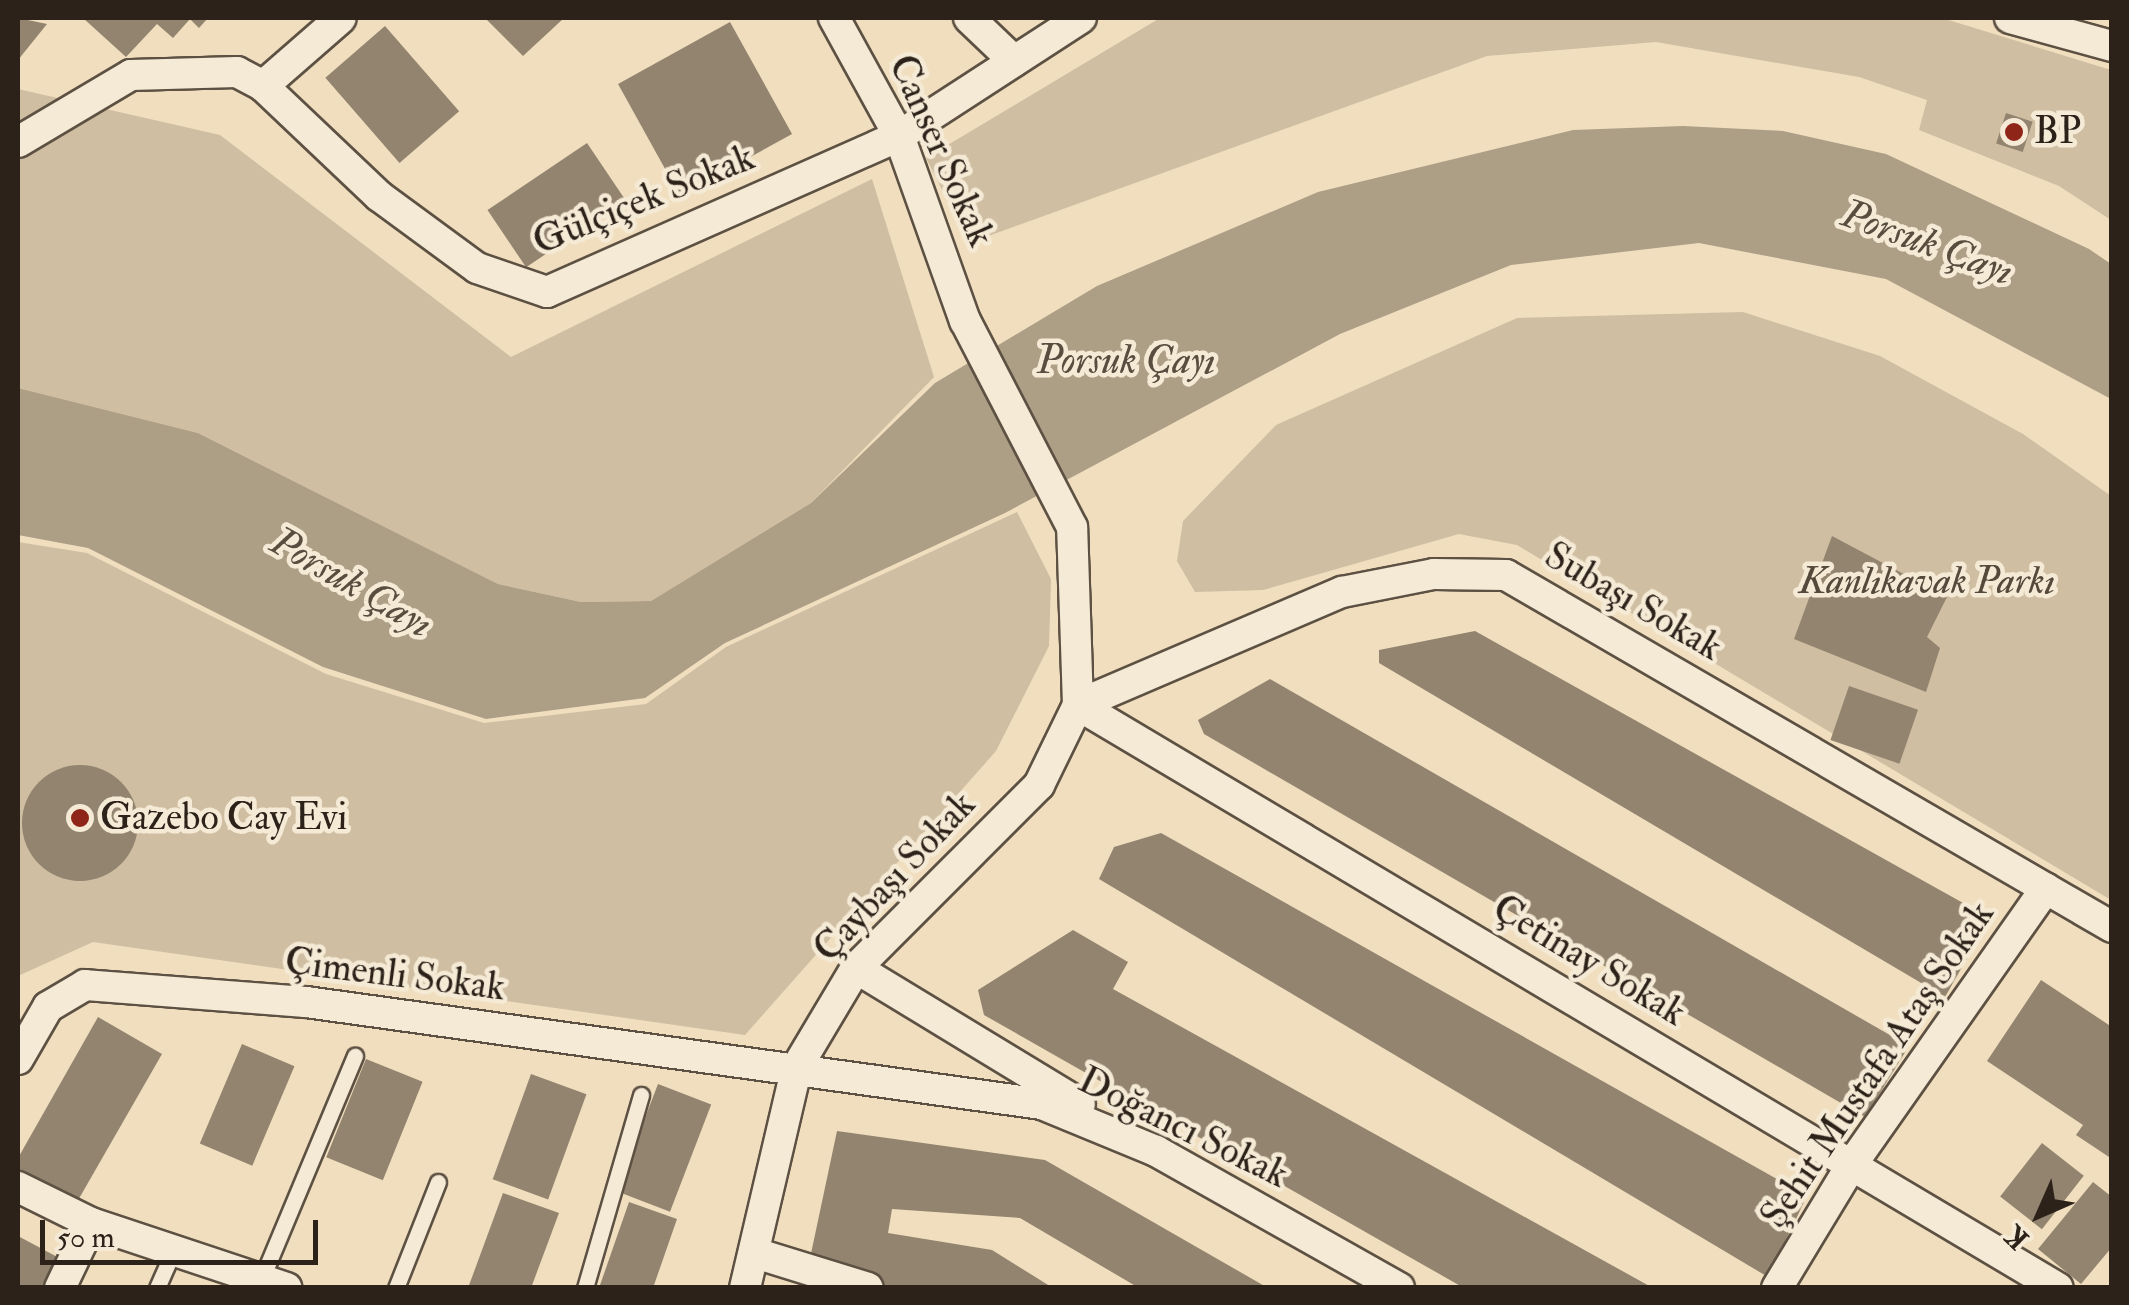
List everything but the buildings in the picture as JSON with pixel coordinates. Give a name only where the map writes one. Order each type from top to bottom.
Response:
[{"type":"street","points":[[18,142],[131,75],[236,72],[263,86],[341,18]]},
{"type":"street","name":"Canser Sokak","points":[[834,18],[898,136],[964,321],[1072,527],[1078,705]]},
{"type":"street","points":[[969,18],[1014,61]]},
{"type":"street","name":"Gülçiçek Sokak","points":[[263,86],[379,196],[477,268],[546,292],[898,136],[1081,18]]},
{"type":"street","points":[[2010,18],[2112,46]]},
{"type":"street","name":"Subaşı Sokak","points":[[1078,705],[1342,592],[1434,574],[1506,575],[2112,928]]},
{"type":"street","name":"Çaybaşı Sokak","points":[[745,1288],[797,1066],[856,968],[1038,785],[1078,705]]},
{"type":"street","name":"Çetinay Sokak","points":[[1078,705],[2058,1288]]},
{"type":"street","name":"Şehit Mustafa Ataş Sokak","points":[[1777,1288],[1852,1164],[2046,888]]},
{"type":"street","points":[[856,968],[1156,1151]]},
{"type":"street","name":"Çimenli Sokak","points":[[18,1059],[48,1007],[85,985],[306,1002],[797,1066]]},
{"type":"street","name":"Doğancı Sokak","points":[[797,1066],[1042,1104],[1156,1151],[1399,1288]]},
{"type":"street","points":[[18,1187],[91,1223],[175,1247],[274,1283]]},
{"type":"street","points":[[60,1288],[91,1223]]},
{"type":"street","points":[[755,1253],[868,1288]]},
{"type":"lane","points":[[274,1283],[356,1056]]},
{"type":"lane","points":[[585,1288],[641,1094]]},
{"type":"lane","points":[[396,1288],[438,1182]]},
{"type":"lane","points":[[157,1288],[175,1247]]},
{"type":"green space","points":[[1160,18],[1942,18],[2111,70],[2111,220],[2059,186],[1919,130],[1927,100],[1859,77],[1656,42],[1487,56],[969,243],[926,158]]},
{"type":"green space","points":[[18,89],[220,135],[511,357],[872,179],[934,377],[811,503],[651,601],[581,602],[498,584],[198,433],[18,388]]},
{"type":"green space","name":"Kanlıkavak Parkı","points":[[1743,312],[1880,356],[2023,434],[2111,496],[2111,900],[1517,545],[1459,534],[1263,590],[1195,592],[1177,561],[1183,521],[1276,425],[1517,318]]},
{"type":"green space","points":[[1017,512],[1051,579],[1049,646],[996,751],[745,1035],[93,942],[18,976],[18,542],[87,553],[326,674],[484,723],[646,704],[726,647]]},
{"type":"water","name":"Porsuk Çayı","points":[[1683,126],[1783,131],[1886,154],[2089,249],[2111,264],[2111,399],[1886,279],[1699,243],[1511,265],[1340,334],[1005,513],[725,643],[645,698],[486,719],[323,667],[88,548],[18,535],[18,388],[198,433],[498,584],[581,602],[651,601],[811,503],[935,383],[1097,286],[1318,192],[1573,130]]},
{"type":"place","name":"BP","points":[[2014,132]]},
{"type":"place","name":"Gazebo Cay Evi","points":[[80,818]]}]
